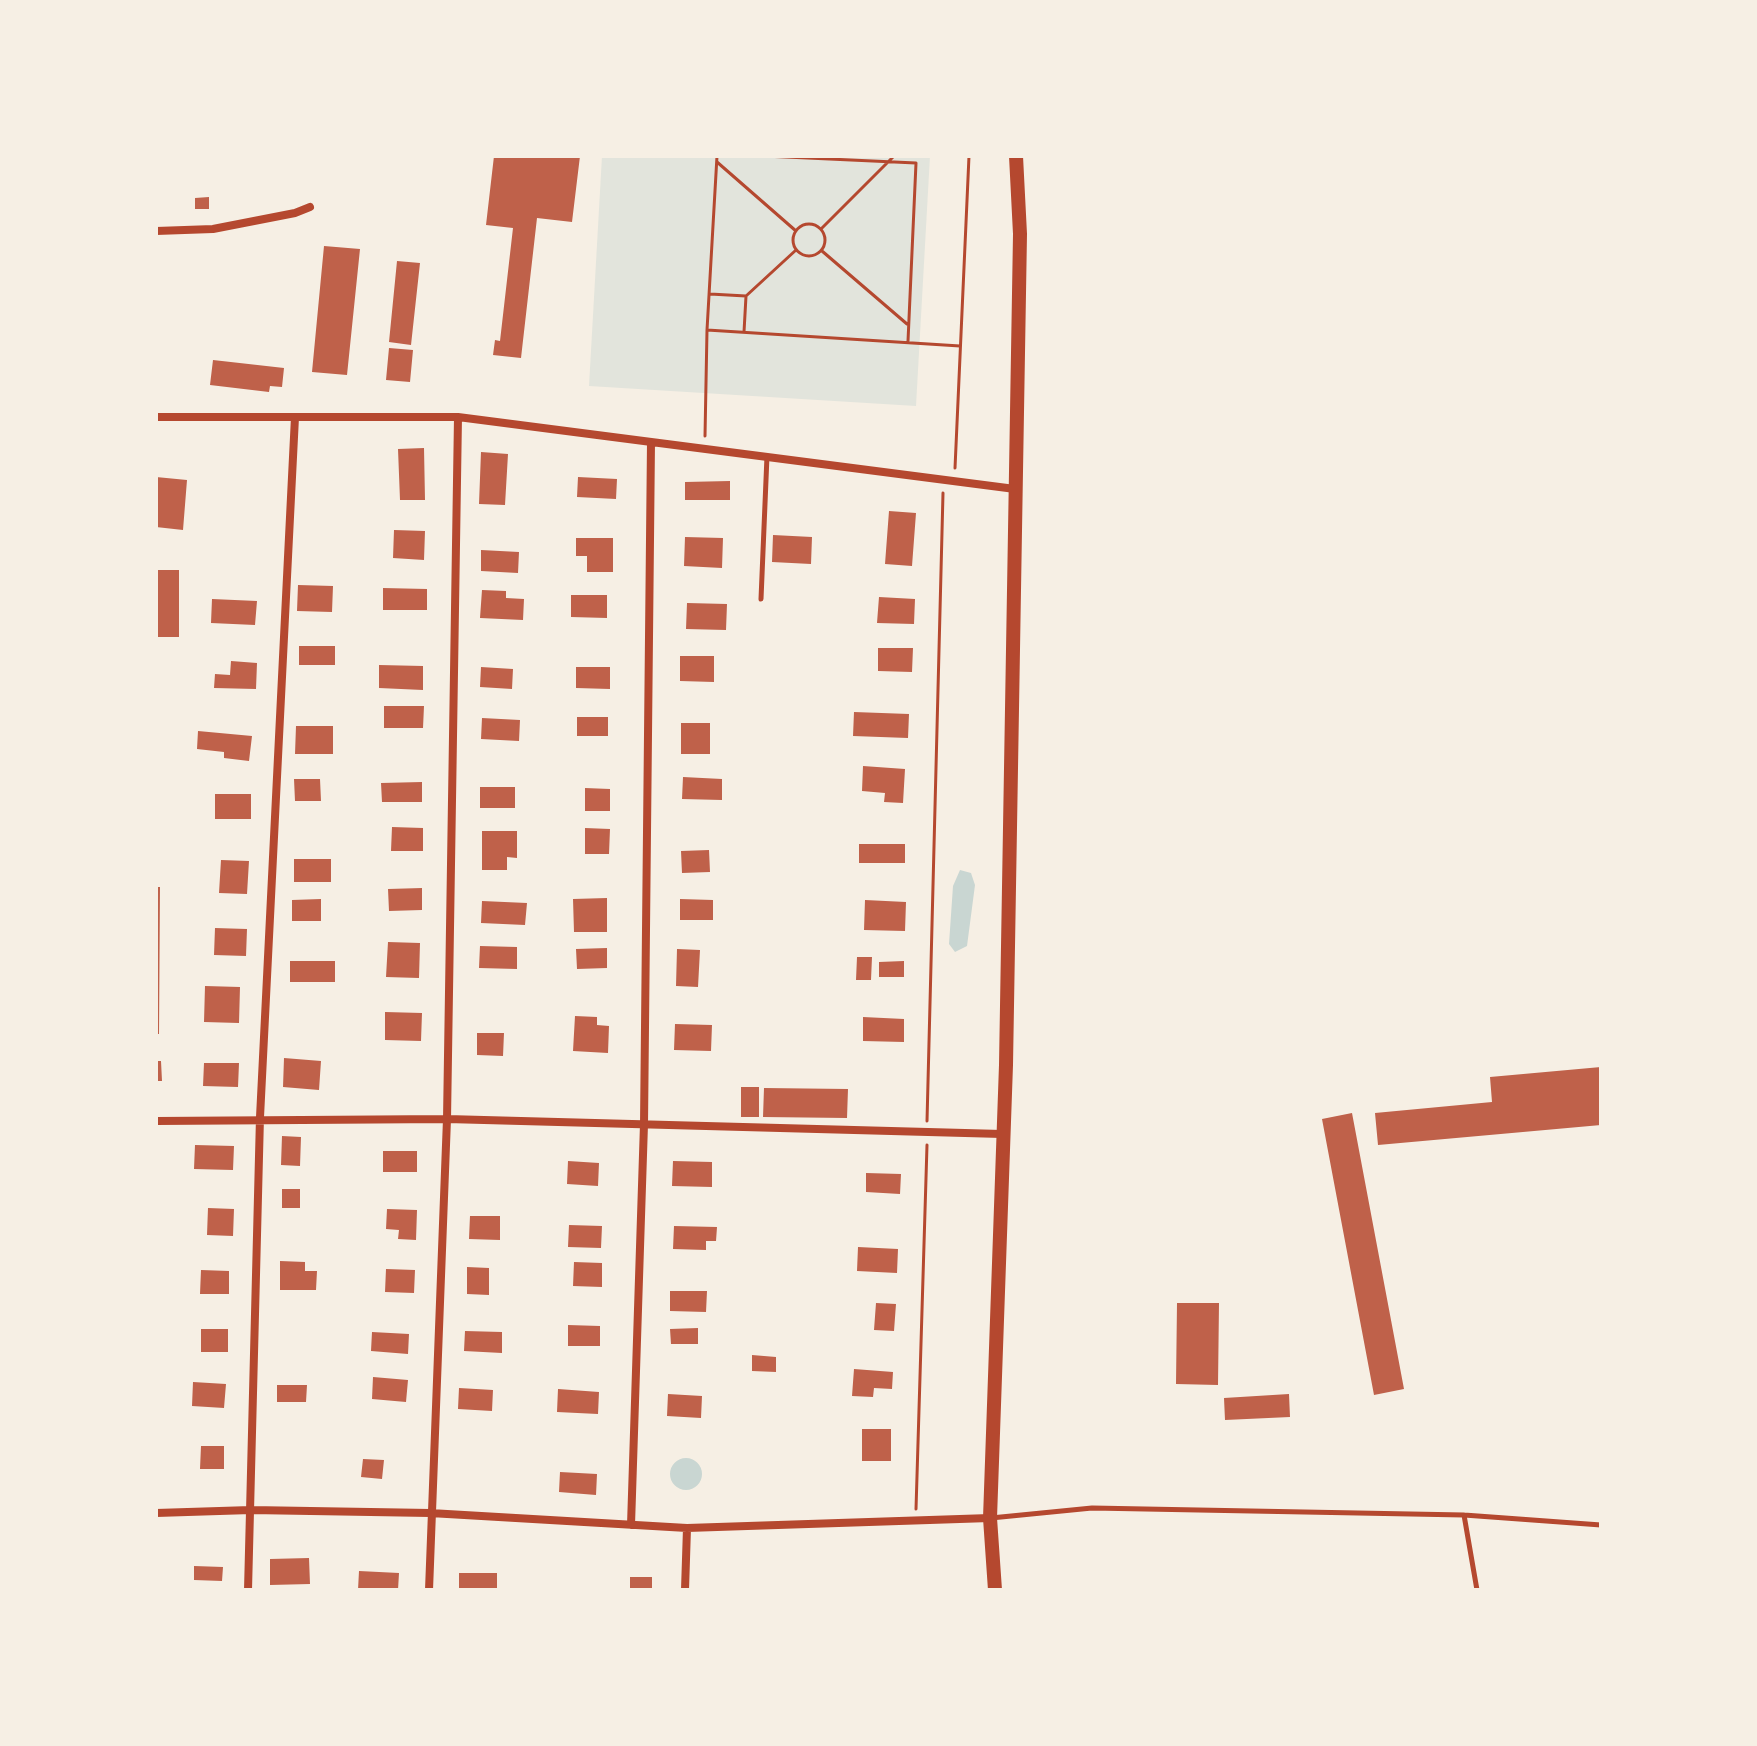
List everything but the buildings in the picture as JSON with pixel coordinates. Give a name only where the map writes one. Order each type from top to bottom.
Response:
[{"type":"main road","points":[[995,1590],[990,1518],[1002,1134],[1020,234],[1016,156]]},
{"type":"street","points":[[156,231],[213,229],[295,213],[310,207]]},
{"type":"street","points":[[156,417],[458,417],[944,477],[1015,489]]},
{"type":"street","points":[[248,1590],[260,1117],[295,417]]},
{"type":"street","points":[[429,1590],[447,1119],[458,417]]},
{"type":"street","points":[[631,1525],[644,1124],[651,442]]},
{"type":"street","points":[[156,1121],[260,1117],[447,1119],[1002,1134]]},
{"type":"street","points":[[156,1513],[251,1510],[430,1513],[687,1528],[990,1518]]},
{"type":"street","points":[[685,1590],[687,1528]]},
{"type":"lane","points":[[761,599],[767,456]]},
{"type":"lane","points":[[990,1518],[1092,1508],[1464,1515],[1601,1525]]},
{"type":"lane","points":[[1464,1515],[1477,1590]]},
{"type":"path","points":[[764,156],[916,163],[908,341]]},
{"type":"path","points":[[821,229],[894,156]]},
{"type":"path","points":[[954,479],[969,156]]},
{"type":"path","points":[[717,159],[796,231]]},
{"type":"path","points":[[705,449],[707,330],[717,159]]},
{"type":"path","points":[[807,224],[821,229],[826,241],[822,251],[809,257],[796,250],[793,239],[796,231],[807,224]]},
{"type":"path","points":[[744,332],[746,296],[796,250]]},
{"type":"path","points":[[822,251],[908,324]]},
{"type":"path","points":[[709,294],[746,296]]},
{"type":"path","points":[[707,330],[960,346]]},
{"type":"path","points":[[916,1521],[944,477]]},
{"type":"shaded area","points":[[602,156],[930,156],[916,406],[589,386]]},
{"type":"shaded area","points":[[960,870],[971,873],[975,885],[967,946],[955,952],[949,944],[953,886]]},
{"type":"shaded area","points":[[686,1458],[698,1462],[702,1474],[698,1486],[686,1490],[674,1486],[670,1474],[674,1462]]}]
